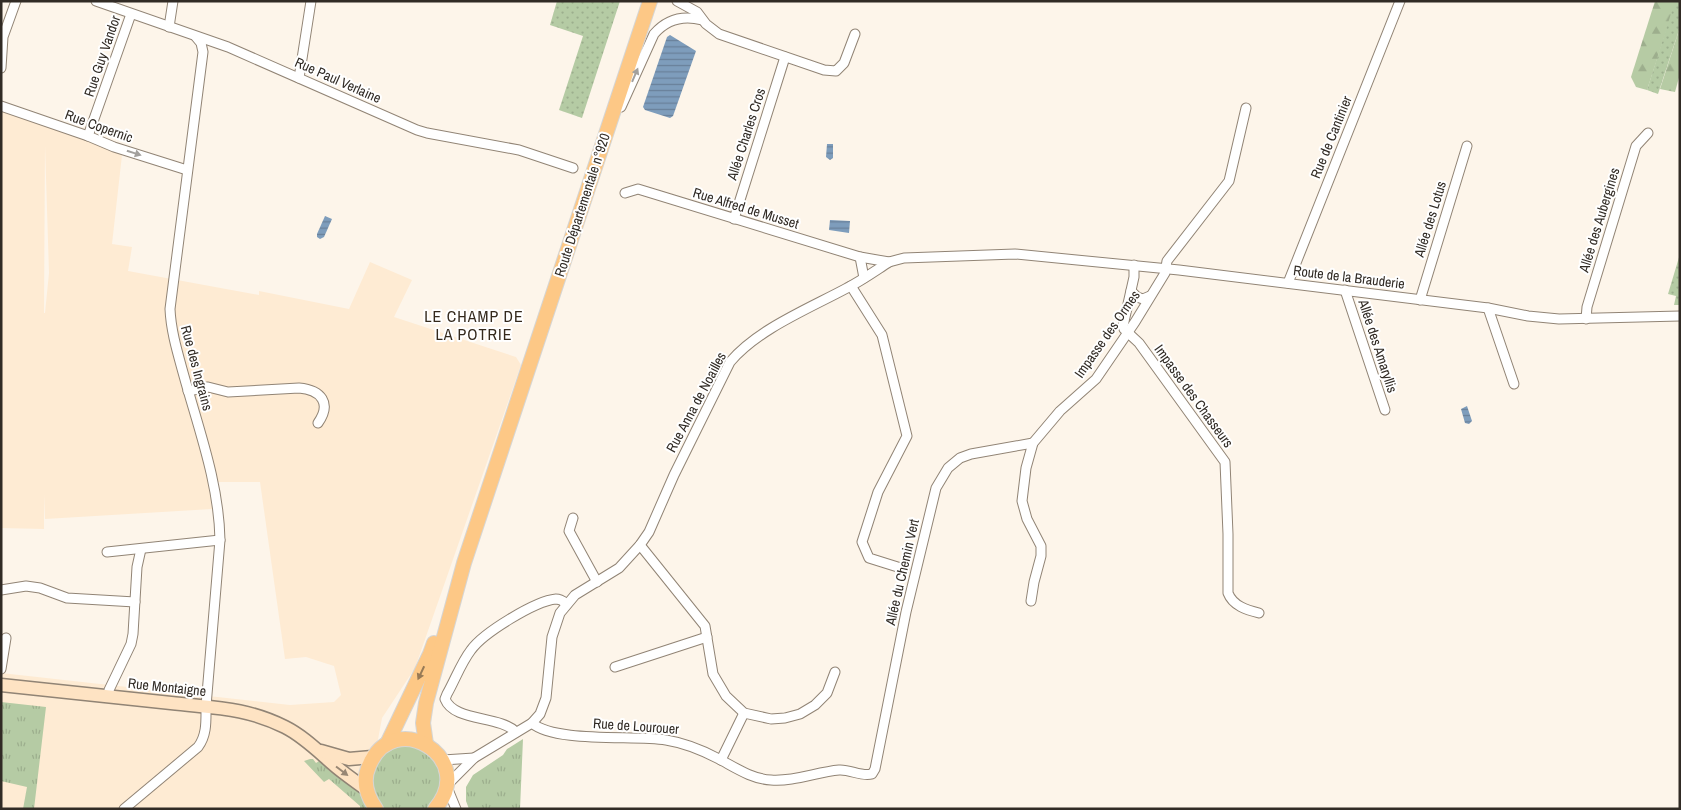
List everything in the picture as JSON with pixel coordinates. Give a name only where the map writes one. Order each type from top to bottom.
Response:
[{"type":"main road","name":"Route Départementale n°920","points":[[464,563],[650,1]]},
{"type":"main road","points":[[426,744],[424,723],[426,703],[464,563]]},
{"type":"main road","points":[[387,744],[430,654],[446,602],[464,563]]},
{"type":"main road","points":[[376,809],[366,789],[366,773],[372,757],[387,744],[407,739],[426,744],[436,751],[443,760],[447,772],[447,785],[442,801],[435,809]]},
{"type":"street","points":[[1,68],[2,37],[16,1]]},
{"type":"street","name":"Rue Paul Verlaine","points":[[96,1],[228,47],[417,130],[519,150],[574,168]]},
{"type":"street","points":[[169,27],[173,1]]},
{"type":"street","points":[[299,78],[311,1]]},
{"type":"street","points":[[677,1],[697,12],[702,20],[719,34],[824,70],[836,71],[844,63],[855,34]]},
{"type":"street","name":"Rue de Cantinier","points":[[1288,283],[1400,1]]},
{"type":"street","name":"Rue Guy Vandor","points":[[88,136],[131,14]]},
{"type":"street","points":[[600,150],[613,126],[654,34],[661,26],[677,19],[694,18],[702,20]]},
{"type":"street","name":"Rue des Ingrains","points":[[124,809],[198,747],[203,740],[206,726],[206,706],[220,540],[219,514],[214,486],[173,338],[170,309],[203,52],[201,43],[196,37]]},
{"type":"street","name":"Allée Charles Cros","points":[[734,219],[785,57]]},
{"type":"street","name":"Rue Copernic","points":[[1,106],[187,170]]},
{"type":"street","name":"Impasse des Ormes","points":[[1031,601],[1041,556],[1041,546],[1027,519],[1022,501],[1026,468],[1033,443],[1060,411],[1096,379],[1165,273],[1167,261],[1229,181],[1246,108]]},
{"type":"street","name":"Allée des Aubergines","points":[[1586,319],[1587,307],[1636,146],[1648,133]]},
{"type":"street","name":"Allée des Lotus","points":[[1420,300],[1468,146]]},
{"type":"street","name":"Rue Alfred de Musset","points":[[625,193],[638,189],[860,257],[889,262],[904,258],[1015,254]]},
{"type":"street","name":"Route de la Brauderie","points":[[1015,254],[1134,265],[1288,283],[1488,308],[1528,316],[1586,319],[1680,316]]},
{"type":"street","points":[[860,257],[864,278]]},
{"type":"street","name":"Rue Anna de Noailles","points":[[566,604],[581,590],[619,568],[649,532],[674,475],[730,362],[738,353],[762,334],[851,286],[889,262]]},
{"type":"street","points":[[1128,332],[1122,326],[1134,276],[1134,265]]},
{"type":"street","points":[[851,286],[882,335],[907,436],[878,492],[862,542],[869,558],[904,569]]},
{"type":"street","name":"Allée des Amaryllis","points":[[1345,290],[1385,410]]},
{"type":"street","points":[[1131,291],[1143,300],[1150,296]]},
{"type":"street","points":[[1488,308],[1514,384]]},
{"type":"street","name":"Impasse des Chasseurs","points":[[1128,332],[1139,343],[1225,462],[1228,593],[1239,606],[1259,613]]},
{"type":"street","points":[[188,391],[208,387],[228,392],[310,389],[320,395],[324,402],[324,410],[318,422]]},
{"type":"street","name":"Allée du Chemin Vert","points":[[872,774],[875,769],[906,612],[936,488],[948,468],[960,458],[971,454],[1033,443]]},
{"type":"street","points":[[573,518],[569,531],[597,582]]},
{"type":"street","points":[[107,552],[220,540]]},
{"type":"street","points":[[640,544],[705,626],[713,674],[726,696],[744,713],[771,719],[800,714],[815,705],[827,693],[835,672]]},
{"type":"street","points":[[109,696],[131,644],[137,567],[141,548]]},
{"type":"street","points":[[1,590],[26,586],[40,588],[67,598],[135,602]]},
{"type":"street","points":[[456,809],[447,785],[474,758],[532,723],[540,714],[546,698],[552,637],[557,620],[566,604],[560,599],[549,601],[527,610],[498,627],[470,650],[445,699],[446,703],[454,710],[496,722],[512,728],[516,732]]},
{"type":"street","points":[[616,667],[707,637]]},
{"type":"street","points":[[1,669],[6,638]]},
{"type":"street","name":"Rue Montaigne","points":[[1,685],[174,704],[230,708],[248,713],[286,727],[320,751],[333,764],[366,789]]},
{"type":"street","points":[[721,760],[744,713]]},
{"type":"street","name":"Rue de Lourouer","points":[[532,723],[538,728],[549,732],[682,743],[759,778],[772,780],[827,771],[846,770],[866,775],[872,774]]},
{"type":"street","name":"Rue Montaigne","points":[[320,751],[349,759],[372,757]]},
{"type":"street","points":[[443,760],[474,758]]},
{"type":"shaded area","points":[[1,111],[45,124],[122,155],[112,244],[132,247],[128,271],[259,295],[259,291],[349,309],[370,262],[412,280],[394,317],[516,357],[521,365],[415,668],[382,718],[365,809],[1,809],[1,673],[290,705],[334,702],[341,695],[334,666],[306,657],[285,659],[260,482],[209,482],[212,509],[45,519],[44,494],[44,529],[1,528]],"holes":[[[45,145],[49,273],[44,313]]]},
{"type":"green space","points":[[557,1],[620,1],[582,118],[559,110],[583,36],[550,25]]},
{"type":"green space","points":[[1655,1],[1676,1],[1647,90],[1636,87],[1631,77]]},
{"type":"green space","points":[[1675,1],[1680,1],[1680,27],[1658,94],[1647,90]]},
{"type":"green space","points":[[1680,27],[1680,74],[1675,92],[1660,89]]},
{"type":"green space","points":[[1680,254],[1680,305],[1674,305],[1676,296],[1668,294]]},
{"type":"green space","points":[[1,702],[46,707],[34,809],[23,809],[27,787],[1,781]]},
{"type":"green space","points":[[523,739],[520,809],[469,809],[466,801],[466,787],[473,775]]},
{"type":"green space","points":[[416,740],[447,772],[435,809],[376,809],[370,799],[372,757],[379,750]]},
{"type":"green space","points":[[313,759],[316,763],[319,761],[351,782],[361,793],[368,809],[360,809],[360,806],[329,779],[324,782],[304,761]]},
{"type":"water","points":[[670,35],[696,51],[673,116],[670,118],[645,110],[643,107],[667,37]]},
{"type":"water","points":[[827,144],[833,144],[833,158],[830,160],[826,157]]},
{"type":"water","points":[[325,216],[332,219],[324,237],[320,239],[317,237],[317,234]]},
{"type":"water","points":[[830,220],[850,221],[849,233],[829,230]]},
{"type":"water","points":[[1467,406],[1472,421],[1469,424],[1465,423],[1461,409]]},
{"type":"district","name":"LE CHAMP DE LA POTRIE","points":[[474,325]]}]
